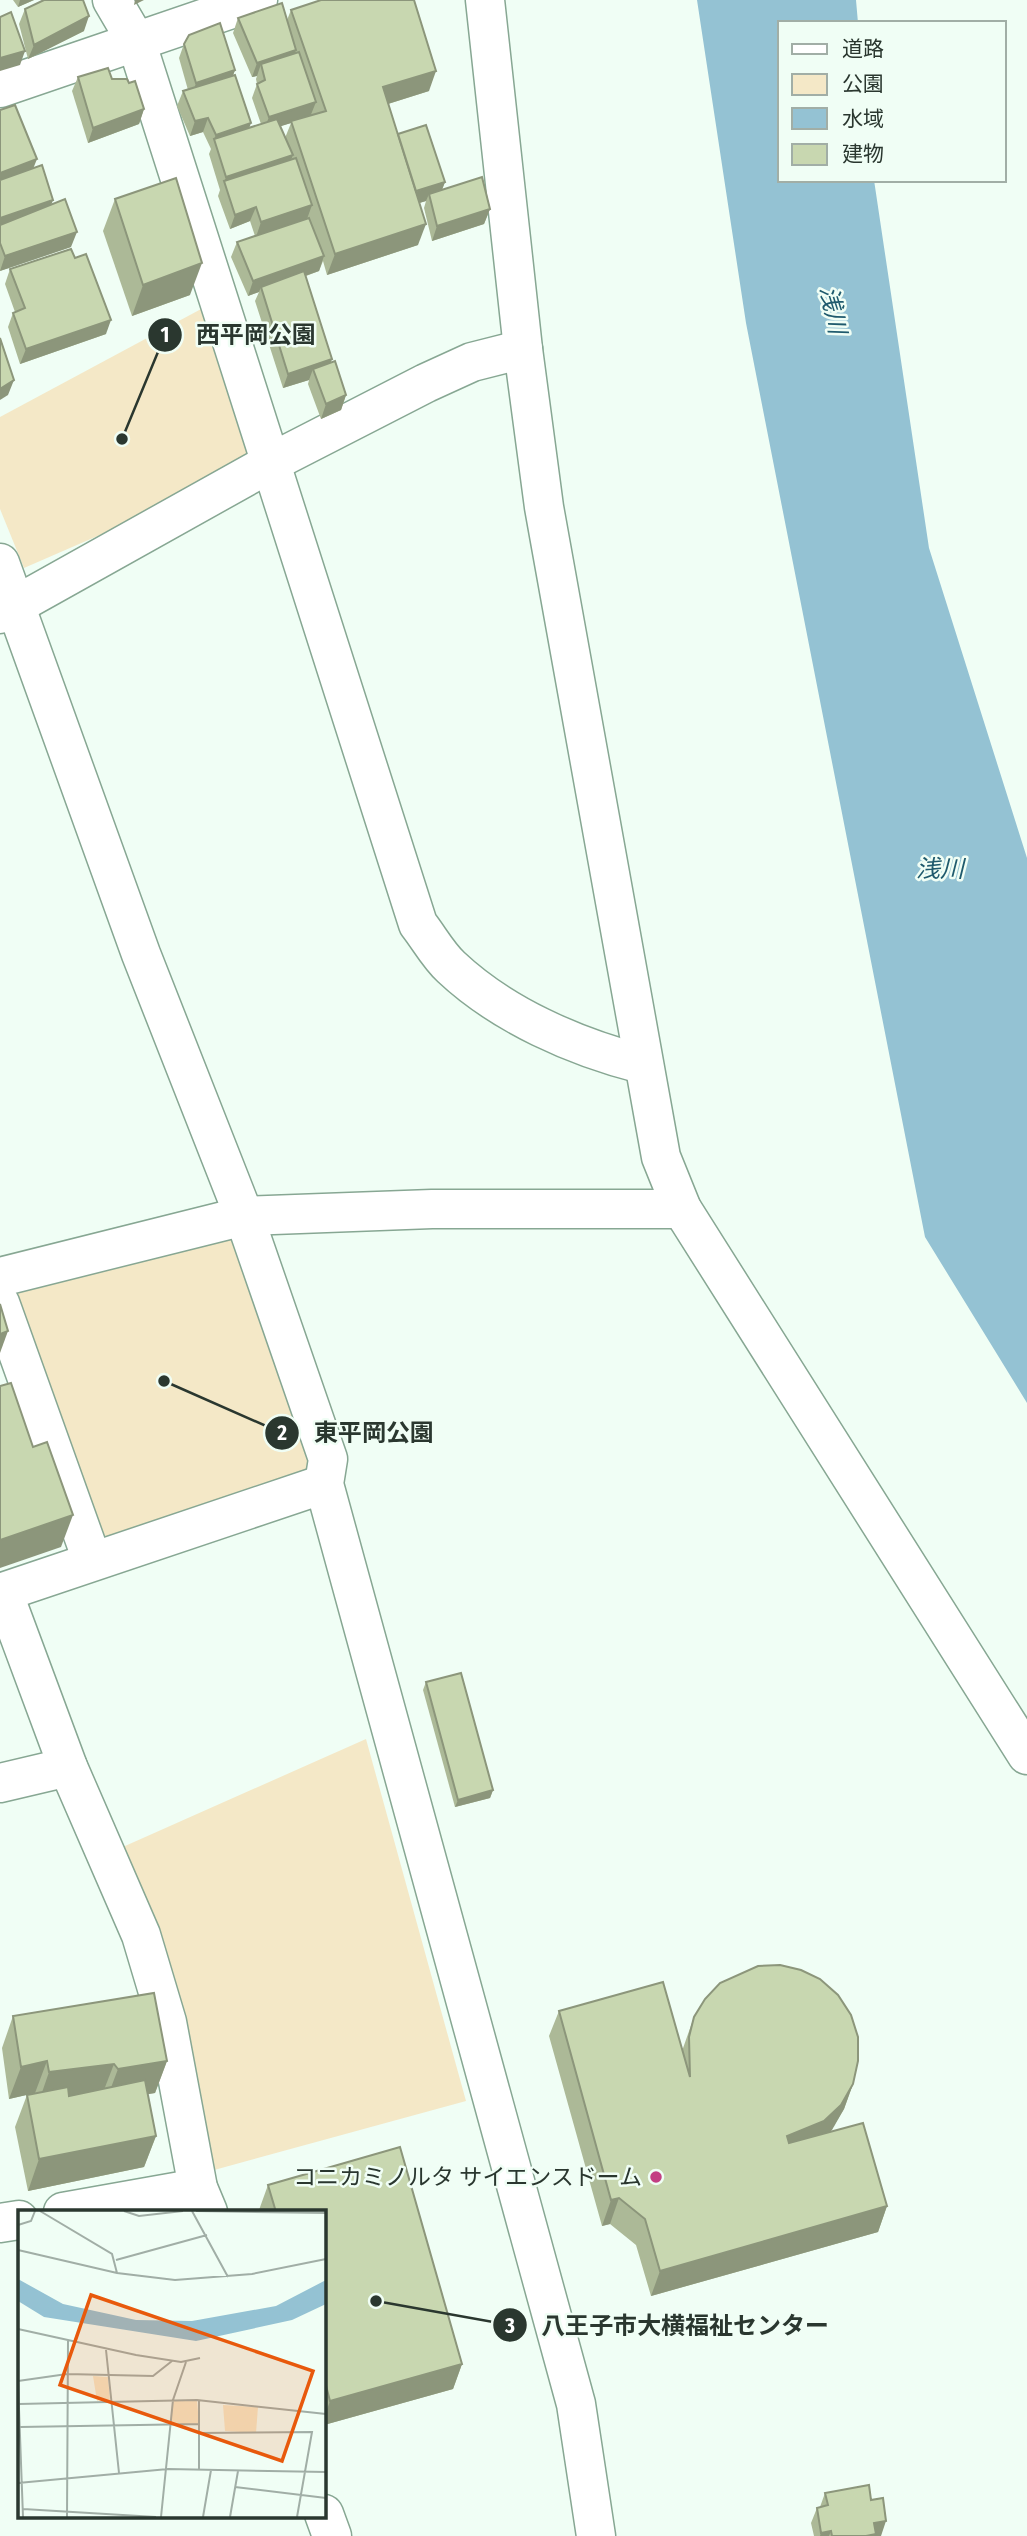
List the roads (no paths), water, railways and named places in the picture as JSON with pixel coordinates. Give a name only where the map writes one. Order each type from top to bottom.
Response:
[{"type":"street","points":[[112,0],[136,41],[418,924],[449,965],[486,996],[604,1054],[642,1064]]},
{"type":"street","points":[[0,88],[136,41],[188,11],[258,0]]},
{"type":"street","points":[[485,0],[523,349],[544,507],[634,1005],[642,1064],[661,1157],[682,1209],[1027,1755]]},
{"type":"street","points":[[8,611],[272,462],[472,362],[523,349]]},
{"type":"street","points":[[0,563],[8,611],[244,1216],[328,1459],[324,1484],[576,2404],[596,2536]]},
{"type":"street","points":[[0,1277],[244,1216],[432,1209],[682,1209]]},
{"type":"street","points":[[0,1303],[92,1560]]},
{"type":"street","points":[[86,2210],[203,2200],[167,2022],[141,1935],[68,1767],[2,1592],[324,1484]]},
{"type":"street","points":[[0,1783],[68,1767]]},
{"type":"street","points":[[0,2223],[18,2220]]},
{"type":"street","points":[[325,2518],[332,2536]]},
{"type":"water","name":"浅川","points":[[697,0],[856,0],[858,21],[778,21],[778,182],[874,182],[929,548],[1027,858],[1027,1403],[925,1237],[746,323]]},
{"type":"place","name":"西平岡公園","points":[[122,439]]},
{"type":"place","name":"東平岡公園","points":[[164,1381]]},
{"type":"place","name":"コニカミノルタ サイエンスドーム","points":[[656,2177]]},
{"type":"place","name":"八王子市大横福祉センター","points":[[376,2301]]}]
